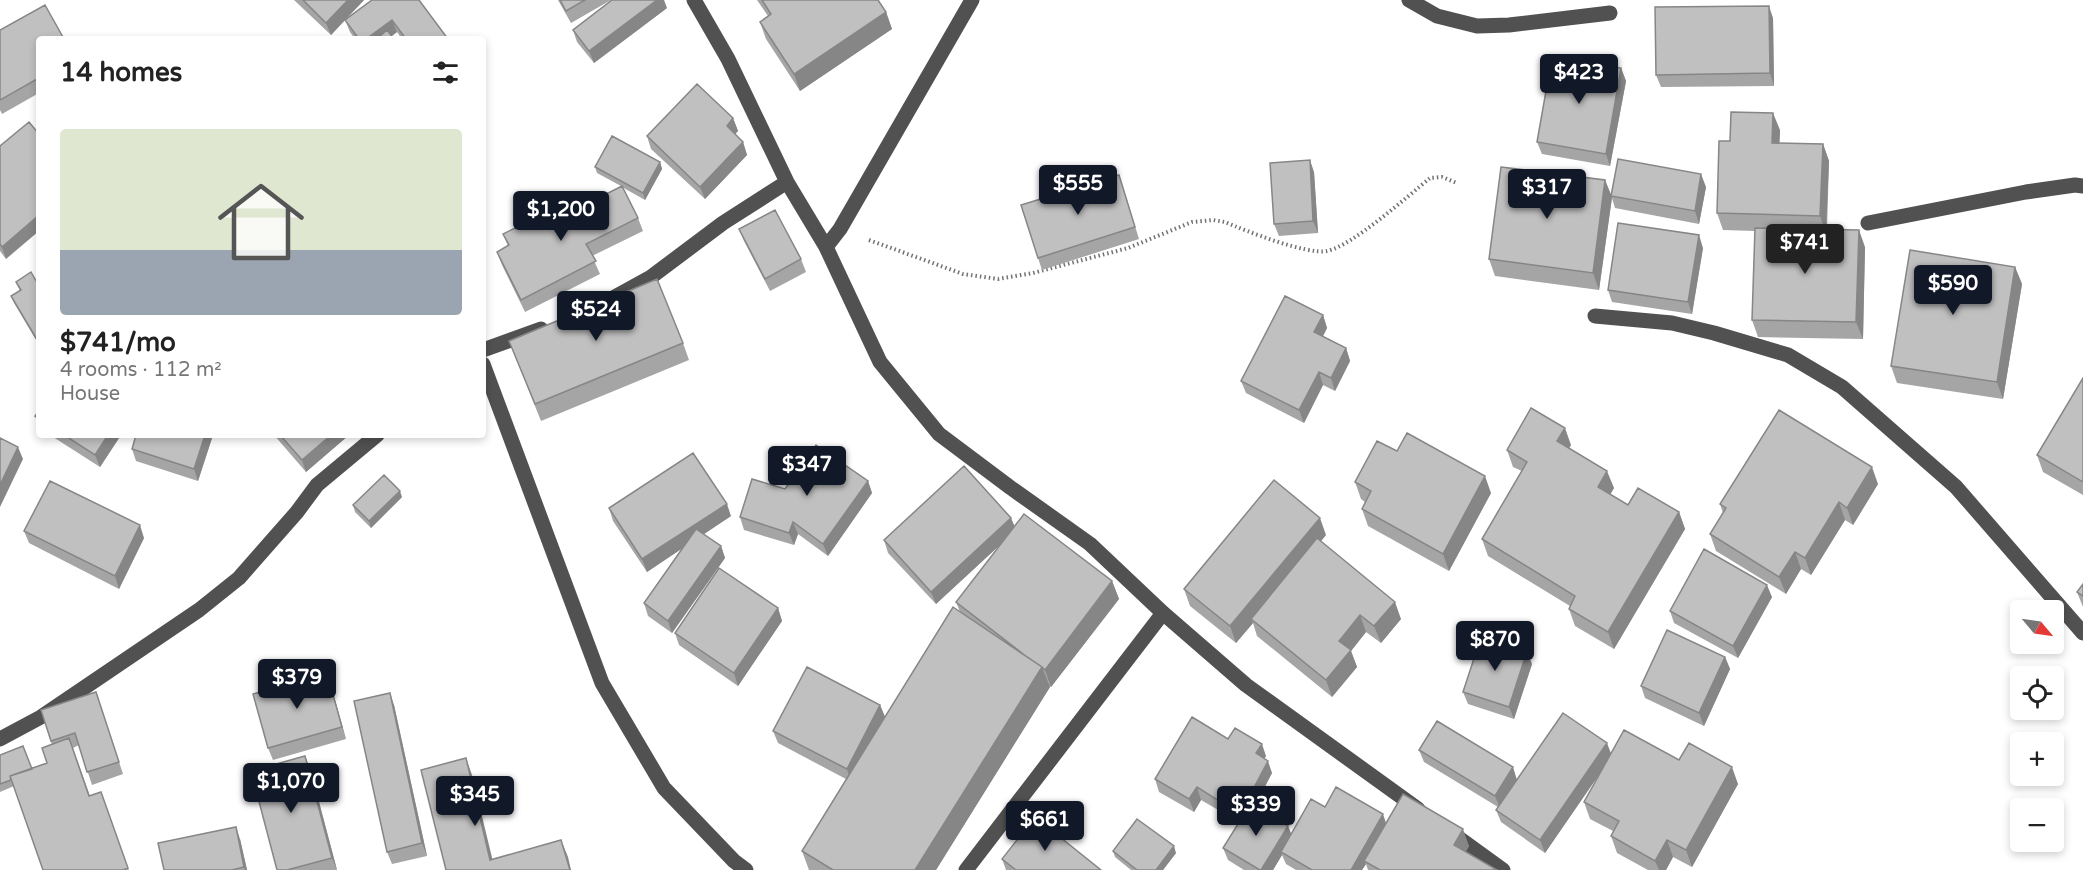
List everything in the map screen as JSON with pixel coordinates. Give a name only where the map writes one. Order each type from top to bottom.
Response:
[{"type":"street","points":[[694,0],[728,60],[787,182],[826,246],[880,362],[939,434],[1090,544],[1163,614],[1246,685],[1503,870]]},
{"type":"street","points":[[826,246],[840,229],[972,0]]},
{"type":"street","points":[[1408,0],[1437,16],[1477,26],[1509,25],[1610,13]]},
{"type":"street","points":[[590,311],[651,278],[723,223],[787,182]]},
{"type":"street","points":[[1868,223],[2026,192],[2083,186]]},
{"type":"street","points":[[1594,316],[1672,323],[1714,333],[1788,355],[1842,387],[1956,487],[2083,633]]},
{"type":"street","points":[[486,349],[558,323]]},
{"type":"street","points":[[486,372],[602,683],[664,788],[734,861],[746,870]]},
{"type":"street","points":[[0,738],[41,717],[199,610],[231,585],[297,512],[317,484],[373,438]]},
{"type":"street","points":[[966,870],[1163,614]]},
{"type":"path","points":[[840,229],[963,274],[998,279],[1033,273],[1128,248],[1192,222],[1213,220],[1307,250],[1327,251],[1344,244],[1430,178],[1442,177],[1457,183]]},
{"type":"building","points":[[303,0],[348,0],[326,23]]},
{"type":"building","points":[[372,0],[419,0],[446,36],[404,36],[392,20],[370,36],[357,36],[345,20]]},
{"type":"building","points":[[560,0],[585,0],[566,11]]},
{"type":"building","points":[[612,0],[657,0],[589,51],[573,30]]},
{"type":"building","points":[[762,0],[878,0],[886,12],[794,74],[760,22],[771,14]]},
{"type":"building","points":[[45,5],[62,36],[36,36],[36,80],[0,100],[0,30]]},
{"type":"building","points":[[1769,6],[1770,73],[1656,75],[1655,7]]},
{"type":"building","points":[[387,30],[392,36],[380,36]]},
{"type":"building","points":[[1552,57],[1621,68],[1606,154],[1537,142]]},
{"type":"building","points":[[697,84],[733,118],[727,126],[743,142],[700,187],[647,136]]},
{"type":"building","points":[[1731,112],[1773,113],[1772,143],[1823,144],[1820,216],[1717,213],[1719,141],[1730,141]]},
{"type":"building","points":[[29,122],[36,130],[36,218],[2,247],[0,244],[0,146]]},
{"type":"building","points":[[612,136],[660,162],[643,193],[595,167]]},
{"type":"building","points":[[1618,159],[1701,174],[1695,211],[1611,196]]},
{"type":"building","points":[[1310,160],[1313,221],[1274,224],[1270,163]]},
{"type":"building","points":[[1501,167],[1605,180],[1593,273],[1489,259]]},
{"type":"building","points":[[1119,175],[1135,227],[1038,258],[1021,205]]},
{"type":"building","points":[[622,186],[638,218],[586,244],[596,261],[521,300],[497,252],[509,245],[503,234],[545,213],[549,223]]},
{"type":"building","points":[[775,210],[801,259],[765,279],[739,229]]},
{"type":"building","points":[[1618,223],[1699,235],[1688,302],[1608,290]]},
{"type":"building","points":[[1755,228],[1859,230],[1856,322],[1752,320]]},
{"type":"building","points":[[1910,250],[2015,267],[1997,382],[1891,366]]},
{"type":"building","points":[[31,272],[36,281],[36,338],[11,296],[21,290],[16,282]]},
{"type":"building","points":[[657,279],[683,343],[535,404],[509,341]]},
{"type":"building","points":[[1285,296],[1323,315],[1314,332],[1346,348],[1331,378],[1319,372],[1299,410],[1241,381]]},
{"type":"building","points":[[2083,378],[2083,482],[2037,455]]},
{"type":"building","points":[[1531,408],[1565,428],[1557,441],[1607,471],[1598,487],[1628,505],[1638,488],[1679,512],[1608,632],[1569,609],[1575,596],[1482,539],[1527,462],[1507,450]]},
{"type":"building","points":[[1779,410],[1872,467],[1847,508],[1839,502],[1805,558],[1795,552],[1779,577],[1710,534],[1726,508],[1720,504]]},
{"type":"building","points":[[1407,433],[1485,476],[1443,554],[1362,509],[1371,491],[1355,482],[1377,441],[1397,451]]},
{"type":"building","points":[[0,438],[18,447],[0,485]]},
{"type":"building","points":[[69,438],[106,438],[95,455]]},
{"type":"building","points":[[135,438],[204,438],[194,469],[132,449]]},
{"type":"building","points":[[283,438],[328,438],[302,460]]},
{"type":"building","points":[[816,445],[868,481],[823,544],[793,522],[789,533],[740,517],[752,479],[785,489]]},
{"type":"building","points":[[693,453],[727,504],[642,559],[609,508]]},
{"type":"building","points":[[964,466],[1011,518],[931,592],[884,540]]},
{"type":"building","points":[[384,475],[400,491],[369,521],[353,505]]},
{"type":"building","points":[[1274,480],[1320,518],[1230,626],[1184,589]]},
{"type":"building","points":[[50,481],[140,525],[115,576],[24,531]]},
{"type":"building","points":[[1024,514],[1112,581],[1045,670],[956,602]]},
{"type":"building","points":[[696,529],[721,546],[668,621],[644,603]]},
{"type":"building","points":[[1317,538],[1395,602],[1374,626],[1360,615],[1339,641],[1351,650],[1326,680],[1251,619]]},
{"type":"building","points":[[1704,549],[1767,585],[1733,646],[1670,611]]},
{"type":"building","points":[[719,568],[778,608],[734,673],[675,633]]},
{"type":"building","points":[[2083,584],[2083,596],[2077,592]]},
{"type":"building","points":[[953,607],[1042,667],[915,870],[833,870],[802,851]]},
{"type":"building","points":[[1667,630],[1725,657],[1699,713],[1641,686]]},
{"type":"building","points":[[1481,637],[1527,651],[1509,707],[1463,692]]},
{"type":"building","points":[[807,667],[880,705],[847,769],[773,731]]},
{"type":"building","points":[[327,673],[342,727],[268,748],[253,694]]},
{"type":"building","points":[[96,692],[119,762],[87,772],[75,733],[51,741],[41,710]]},
{"type":"building","points":[[390,693],[422,843],[387,852],[354,701]]},
{"type":"building","points":[[1563,713],[1607,743],[1540,840],[1496,810]]},
{"type":"building","points":[[1192,717],[1228,739],[1235,728],[1262,744],[1256,753],[1268,761],[1240,814],[1197,787],[1189,799],[1155,779]]},
{"type":"building","points":[[1437,721],[1513,767],[1495,796],[1419,750]]},
{"type":"building","points":[[1624,730],[1679,760],[1689,743],[1732,767],[1686,850],[1667,840],[1655,861],[1611,836],[1619,821],[1584,802]]},
{"type":"building","points":[[69,738],[89,796],[101,792],[128,868],[123,870],[43,870],[10,776],[47,763],[42,748]]},
{"type":"building","points":[[23,746],[32,769],[10,776],[11,780],[0,784],[0,755]]},
{"type":"building","points":[[305,756],[332,858],[287,870],[277,870],[251,771]]},
{"type":"building","points":[[466,758],[490,860],[561,840],[570,870],[446,870],[421,770]]},
{"type":"building","points":[[1336,787],[1383,814],[1351,870],[1312,870],[1281,852],[1311,799],[1325,807]]},
{"type":"building","points":[[1403,794],[1463,829],[1454,845],[1497,870],[1380,870],[1364,861]]},
{"type":"building","points":[[1251,803],[1288,826],[1261,870],[1223,848]]},
{"type":"building","points":[[1035,817],[1101,870],[1016,870],[1002,859]]},
{"type":"building","points":[[1137,819],[1174,846],[1156,870],[1137,870],[1113,851]]},
{"type":"building","points":[[236,827],[244,867],[232,870],[164,870],[158,843]]}]
